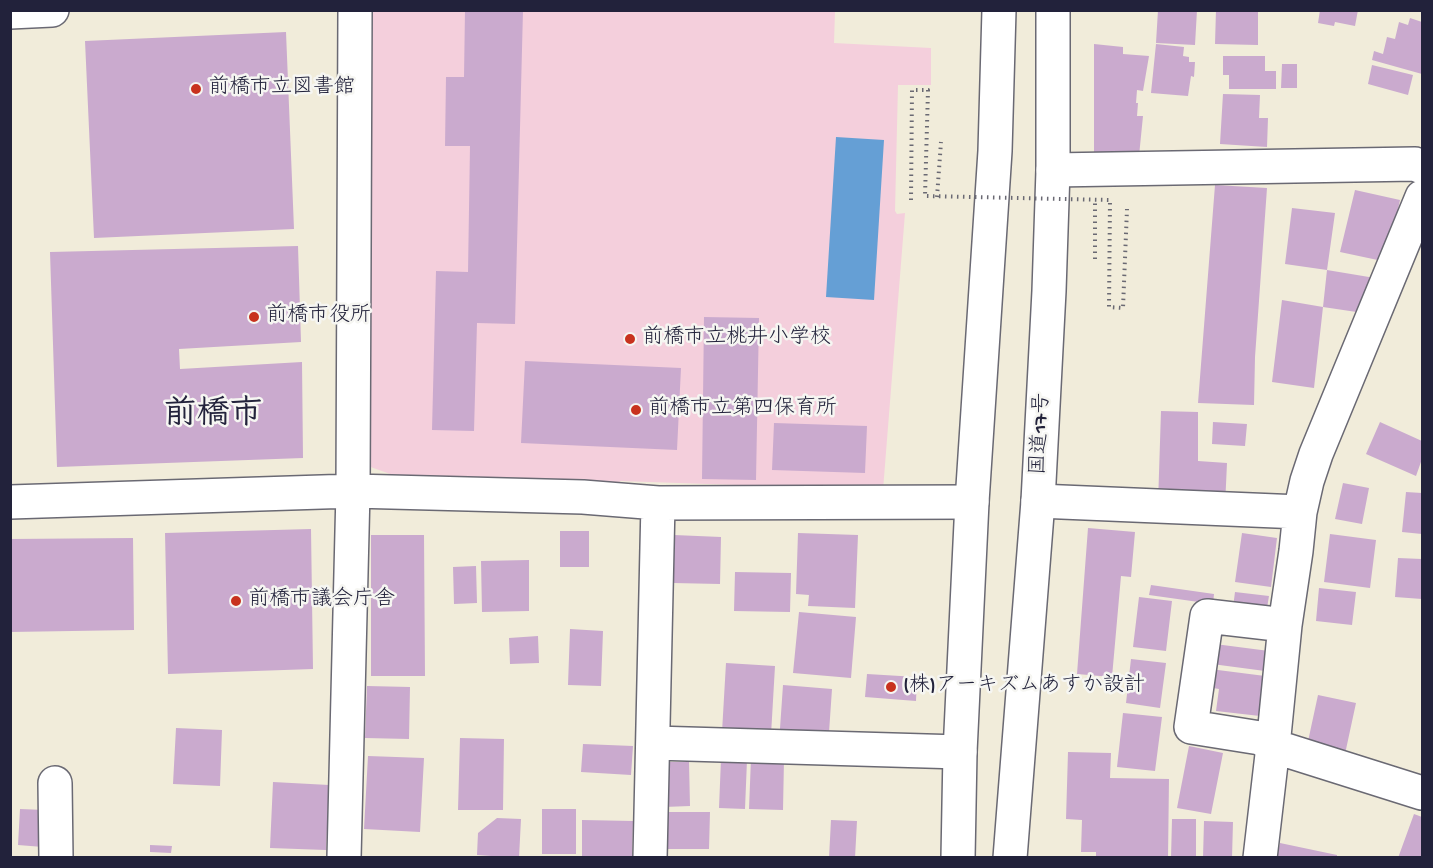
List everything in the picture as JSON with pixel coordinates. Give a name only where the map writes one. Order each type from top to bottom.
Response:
[{"type":"main road","points":[[10,12],[52,10]]},
{"type":"main road","points":[[344,858],[353,491],[355,10]]},
{"type":"main road","points":[[958,858],[960,752],[972,502],[995,151],[999,10]]},
{"type":"main road","name":"国道17号","points":[[1010,858],[1038,501],[1049,291],[1053,170],[1053,10]]},
{"type":"main road","points":[[1053,170],[1415,164],[1422,168]]},
{"type":"main road","points":[[1260,858],[1285,625],[1300,512],[1307,480],[1422,197]]},
{"type":"main road","points":[[10,502],[353,491],[583,497],[658,503],[972,502]]},
{"type":"main road","points":[[1038,501],[1300,512]]},
{"type":"main road","points":[[650,858],[658,503]]},
{"type":"main road","points":[[1285,625],[1206,616],[1191,727],[1260,738],[1273,746],[1422,793]]},
{"type":"main road","points":[[654,743],[960,752]]},
{"type":"main road","points":[[55,783],[56,858]]},
{"type":"path","points":[[911,200],[912,90],[928,90],[925,196],[1110,200],[1108,307],[1123,308],[1127,209]]},
{"type":"path","points":[[937,196],[941,142]]},
{"type":"path","points":[[1095,199],[1095,259]]},
{"type":"shaded area","name":"前橋市立桃井小学校","points":[[363,11],[835,11],[834,43],[931,48],[931,85],[898,85],[895,211],[897,214],[905,213],[883,490],[620,481],[616,492],[407,480],[365,465]]},
{"type":"water","points":[[836,137],[884,140],[874,300],[826,297]]},
{"type":"building","points":[[465,10],[523,10],[515,324],[477,323],[474,431],[432,430],[436,271],[468,272],[470,146],[445,146],[446,77],[464,77]]},
{"type":"building","points":[[1158,10],[1197,10],[1195,45],[1156,43]]},
{"type":"building","points":[[1216,10],[1258,10],[1258,45],[1215,44]]},
{"type":"building","points":[[1320,10],[1358,10],[1355,26],[1335,22],[1334,26],[1318,23]]},
{"type":"building","points":[[1410,18],[1422,22],[1422,74],[1372,60],[1374,51],[1383,54],[1387,37],[1395,39],[1399,22],[1408,25]]},
{"type":"building","points":[[286,32],[294,229],[94,238],[85,41]]},
{"type":"building","points":[[1094,44],[1123,47],[1123,54],[1149,56],[1143,91],[1137,90],[1137,116],[1143,116],[1139,156],[1094,152]]},
{"type":"building","points":[[1156,44],[1184,47],[1183,56],[1189,57],[1189,62],[1195,62],[1194,77],[1191,76],[1188,96],[1151,93]]},
{"type":"building","points":[[1223,56],[1265,56],[1265,71],[1276,71],[1276,89],[1229,89],[1229,75],[1223,75]]},
{"type":"building","points":[[1282,64],[1297,64],[1297,88],[1281,88]]},
{"type":"building","points":[[1372,65],[1413,75],[1408,95],[1368,84]]},
{"type":"building","points":[[1223,94],[1260,95],[1259,118],[1268,118],[1267,147],[1220,144]]},
{"type":"building","points":[[1215,185],[1267,188],[1255,357],[1254,405],[1198,403]]},
{"type":"building","points":[[1355,190],[1400,200],[1387,262],[1340,252]]},
{"type":"building","points":[[1292,208],[1335,213],[1327,270],[1285,264]]},
{"type":"building","points":[[298,246],[301,342],[179,349],[180,369],[302,362],[303,458],[57,467],[50,252]]},
{"type":"building","points":[[1327,270],[1375,278],[1370,314],[1323,307]]},
{"type":"building","points":[[1282,300],[1323,307],[1314,388],[1272,382]]},
{"type":"building","points":[[704,317],[759,318],[756,480],[702,479]]},
{"type":"building","points":[[525,361],[681,368],[677,450],[521,443]]},
{"type":"building","points":[[1161,411],[1198,412],[1198,461],[1227,463],[1225,506],[1158,504]]},
{"type":"building","points":[[1213,422],[1247,424],[1245,446],[1212,444]]},
{"type":"building","points":[[1380,422],[1422,441],[1422,459],[1416,476],[1366,454]]},
{"type":"building","points":[[774,423],[867,426],[865,473],[772,470]]},
{"type":"building","points":[[1343,483],[1369,488],[1362,524],[1335,519]]},
{"type":"building","points":[[1406,492],[1422,493],[1422,534],[1402,532]]},
{"type":"building","points":[[1088,528],[1135,532],[1131,577],[1121,576],[1112,677],[1077,674]]},
{"type":"building","points":[[311,529],[313,669],[168,674],[165,533]]},
{"type":"building","points":[[560,531],[589,531],[589,567],[560,567]]},
{"type":"building","points":[[798,533],[858,535],[855,608],[808,606],[809,595],[796,594]]},
{"type":"building","points":[[1242,533],[1277,538],[1271,587],[1235,582]]},
{"type":"building","points":[[1330,534],[1376,540],[1370,588],[1324,582]]},
{"type":"building","points":[[371,535],[424,535],[425,676],[371,676]]},
{"type":"building","points":[[674,535],[721,537],[720,584],[673,583]]},
{"type":"building","points":[[133,538],[134,630],[10,632],[10,539]]},
{"type":"building","points":[[1398,558],[1422,559],[1422,599],[1395,597]]},
{"type":"building","points":[[529,560],[529,611],[482,612],[481,561]]},
{"type":"building","points":[[476,566],[477,603],[454,604],[453,567]]},
{"type":"building","points":[[735,572],[791,573],[790,612],[734,611]]},
{"type":"building","points":[[1151,585],[1214,594],[1213,604],[1149,595]]},
{"type":"building","points":[[1319,588],[1356,592],[1352,625],[1316,621]]},
{"type":"building","points":[[1235,592],[1269,596],[1265,620],[1232,615]]},
{"type":"building","points":[[1139,597],[1172,601],[1166,651],[1133,647]]},
{"type":"building","points":[[799,612],[856,617],[851,678],[793,673]]},
{"type":"building","points":[[570,629],[603,631],[601,686],[568,685]]},
{"type":"building","points":[[538,636],[539,663],[510,664],[509,638]]},
{"type":"building","points":[[1215,644],[1269,651],[1265,671],[1212,664]]},
{"type":"building","points":[[1131,659],[1166,663],[1160,708],[1126,703]]},
{"type":"building","points":[[726,663],[775,666],[771,735],[722,732]]},
{"type":"building","points":[[1210,669],[1265,676],[1260,716],[1216,711],[1219,689],[1207,687]]},
{"type":"building","name":"(株)アーキズムあすか設計","points":[[867,674],[917,677],[916,701],[865,697]]},
{"type":"building","points":[[783,685],[832,689],[828,747],[779,743]]},
{"type":"building","points":[[367,686],[410,687],[409,739],[365,738]]},
{"type":"building","points":[[1318,695],[1356,703],[1345,754],[1307,746]]},
{"type":"building","points":[[1123,713],[1162,717],[1155,771],[1117,767]]},
{"type":"building","points":[[176,728],[222,730],[220,786],[173,784]]},
{"type":"building","points":[[460,738],[504,739],[503,810],[458,810]]},
{"type":"building","points":[[583,744],[633,746],[631,775],[581,772]]},
{"type":"building","points":[[1189,746],[1223,753],[1211,814],[1177,808]]},
{"type":"building","points":[[1068,752],[1111,753],[1110,778],[1169,779],[1168,858],[1096,858],[1096,852],[1081,852],[1082,820],[1066,819]]},
{"type":"building","points":[[368,756],[424,758],[420,832],[364,829]]},
{"type":"building","points":[[751,758],[784,759],[783,810],[749,809]]},
{"type":"building","points":[[721,759],[747,760],[745,809],[719,808]]},
{"type":"building","points":[[664,762],[689,762],[690,806],[664,807]]},
{"type":"building","points":[[273,782],[329,785],[326,850],[270,848]]},
{"type":"building","points":[[20,809],[45,810],[43,847],[18,845]]},
{"type":"building","points":[[542,809],[576,809],[576,854],[542,854]]},
{"type":"building","points":[[664,812],[710,812],[709,849],[664,849]]},
{"type":"building","points":[[1414,814],[1422,817],[1422,858],[1398,858]]},
{"type":"building","points":[[497,818],[521,819],[519,858],[477,855],[478,833]]},
{"type":"building","points":[[1172,819],[1196,819],[1196,858],[1171,858]]},
{"type":"building","points":[[582,820],[633,821],[632,858],[582,856]]},
{"type":"building","points":[[831,820],[857,821],[855,858],[829,858]]},
{"type":"building","points":[[1204,821],[1233,822],[1232,858],[1203,858]]},
{"type":"building","points":[[1280,843],[1337,855],[1337,858],[1277,858]]},
{"type":"building","points":[[150,845],[172,846],[171,853],[150,852]]},
{"type":"place","name":"前橋市立図書館","points":[[196,89]]},
{"type":"place","name":"前橋市役所","points":[[254,317]]},
{"type":"place","name":"前橋市立桃井小学校","points":[[630,339]]},
{"type":"place","name":"前橋市立第四保育所","points":[[636,410]]},
{"type":"place","name":"前橋市議会庁舎","points":[[236,601]]},
{"type":"place","name":"(株)アーキズムあすか設計","points":[[891,687]]},
{"type":"district","name":"前橋市","points":[[213,417]]}]
